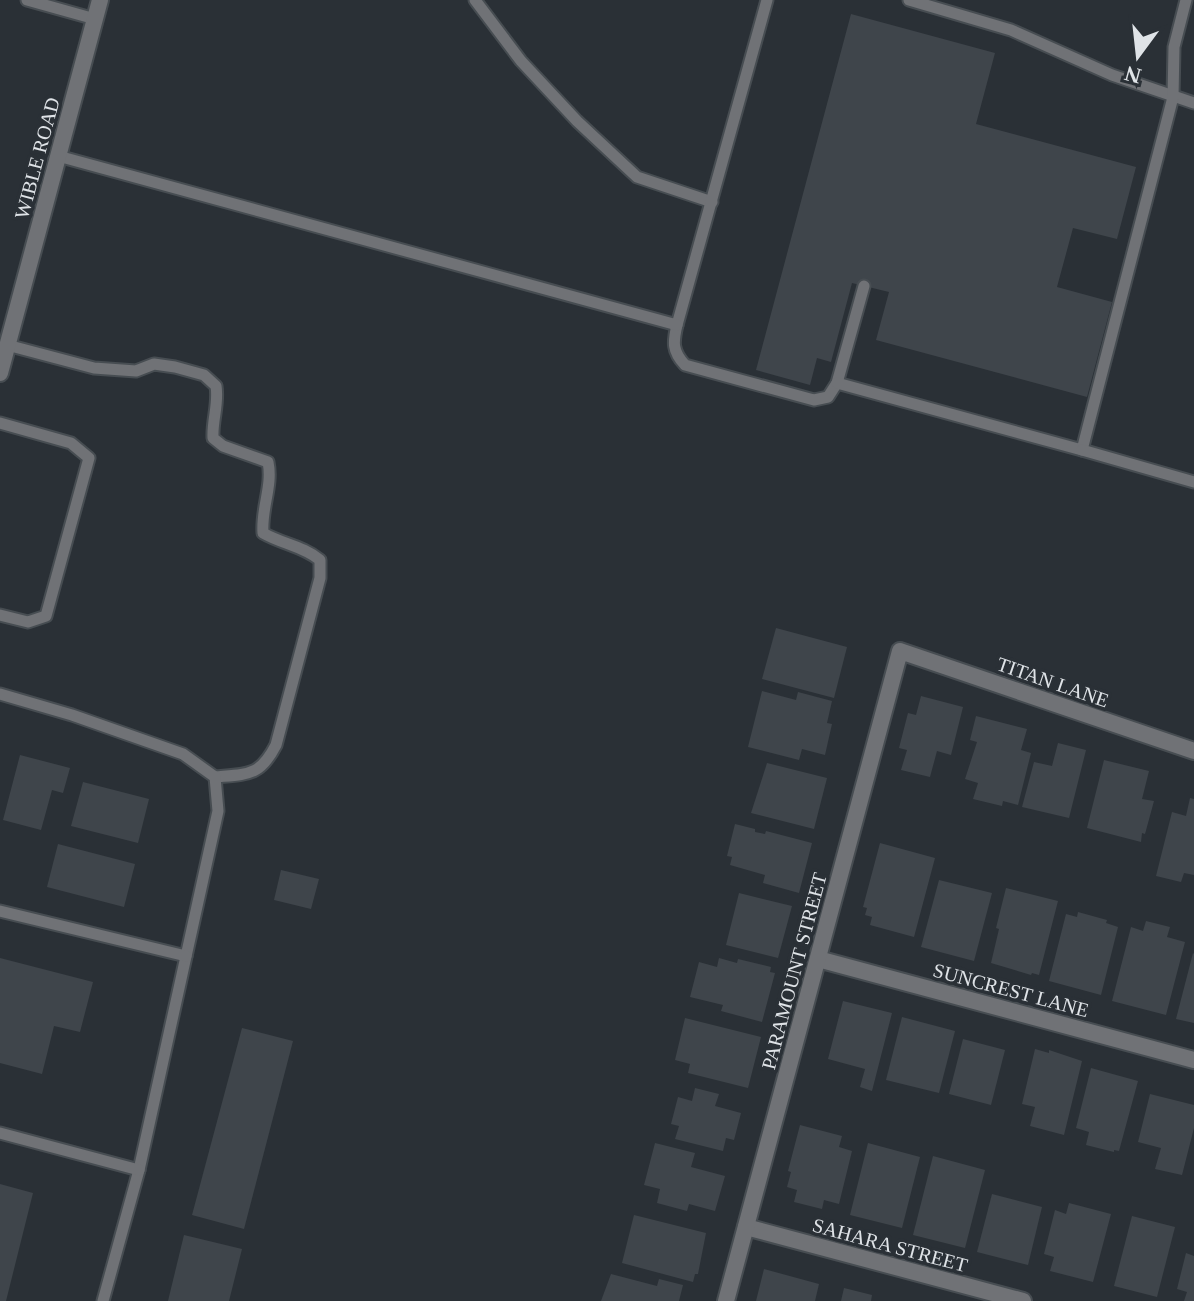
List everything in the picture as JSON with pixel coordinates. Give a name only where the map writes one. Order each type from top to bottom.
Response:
[{"type":"street","name":"WIBLE ROAD","points":[[0,373],[100,0]]},
{"type":"street","name":"TITAN LANE","points":[[900,651],[1194,751]]},
{"type":"street","name":"PARAMOUNT STREET","points":[[726,1301],[900,651]]},
{"type":"street","name":"SUNCREST LANE","points":[[818,959],[1194,1060]]},
{"type":"street","name":"SAHARA STREET","points":[[746,1227],[1023,1301]]},
{"type":"lane","points":[[27,0],[95,19]]},
{"type":"lane","points":[[475,0],[521,61],[577,121],[637,177],[712,202]]},
{"type":"lane","points":[[767,0],[677,325],[673,343],[676,356],[685,365],[814,400],[828,397],[837,383],[864,286]]},
{"type":"lane","points":[[909,0],[1011,30],[1059,53],[1194,103]]},
{"type":"lane","points":[[1082,450],[1173,97],[1174,47],[1186,0]]},
{"type":"lane","points":[[58,156],[677,325]]},
{"type":"lane","points":[[0,694],[72,715],[183,754],[215,777],[245,775],[265,765],[276,745],[320,578],[320,560],[306,549],[263,533],[262,515],[271,476],[268,462],[223,446],[213,438],[212,424],[218,399],[216,386],[204,375],[154,364],[136,371],[94,368],[7,345]]},
{"type":"lane","points":[[837,383],[1194,482]]},
{"type":"lane","points":[[0,423],[71,443],[89,458],[46,616],[28,622],[0,615]]},
{"type":"lane","points":[[103,1301],[139,1170],[218,811],[215,777]]},
{"type":"lane","points":[[0,911],[186,956]]},
{"type":"lane","points":[[0,1133],[139,1170]]},
{"type":"building","points":[[851,14],[995,53],[976,124],[1136,167],[1117,239],[1073,228],[1057,287],[1112,302],[1087,397],[876,340],[889,292],[852,283],[831,362],[817,358],[810,385],[756,370]]},
{"type":"building","points":[[776,628],[847,647],[834,698],[762,679]]},
{"type":"building","points":[[762,691],[796,700],[798,692],[832,701],[827,723],[832,724],[825,755],[802,749],[799,760],[748,747]]},
{"type":"building","points":[[921,696],[963,707],[951,755],[937,751],[930,777],[901,770],[907,750],[899,748],[908,713],[916,715]]},
{"type":"building","points":[[976,716],[1027,729],[1021,750],[1031,753],[1018,805],[1003,801],[1002,806],[973,799],[978,783],[965,779],[977,742],[970,740]]},
{"type":"building","points":[[1058,743],[1086,750],[1069,818],[1022,807],[1034,762],[1052,766]]},
{"type":"building","points":[[20,755],[70,768],[63,793],[52,790],[41,830],[3,820]]},
{"type":"building","points":[[1104,760],[1149,771],[1142,799],[1154,801],[1141,842],[1087,828]]},
{"type":"building","points":[[767,763],[827,778],[814,829],[751,813]]},
{"type":"building","points":[[83,782],[149,799],[138,843],[71,826]]},
{"type":"building","points":[[1190,798],[1194,799],[1194,875],[1184,873],[1181,882],[1156,876],[1172,812],[1186,816]]},
{"type":"building","points":[[735,824],[755,829],[755,832],[765,834],[766,831],[812,843],[799,893],[763,883],[765,875],[730,865],[732,857],[727,856]]},
{"type":"building","points":[[880,843],[935,858],[914,937],[870,925],[872,917],[865,915],[867,908],[863,907]]},
{"type":"building","points":[[58,844],[135,864],[124,907],[47,887]]},
{"type":"building","points":[[281,870],[319,879],[311,909],[274,900]]},
{"type":"building","points":[[939,880],[992,893],[974,961],[921,947]]},
{"type":"building","points":[[1006,888],[1058,901],[1039,975],[991,963]]},
{"type":"building","points":[[739,893],[792,906],[778,958],[726,945]]},
{"type":"building","points":[[1078,912],[1107,920],[1106,923],[1118,927],[1101,995],[1049,981],[1066,914],[1077,917]]},
{"type":"building","points":[[1146,921],[1170,927],[1167,937],[1185,942],[1166,1015],[1112,1001],[1131,927],[1143,931]]},
{"type":"building","points":[[1194,954],[1194,1023],[1176,1019]]},
{"type":"building","points":[[0,958],[93,982],[80,1032],[54,1026],[42,1074],[0,1063]]},
{"type":"building","points":[[719,958],[771,967],[770,972],[775,973],[762,1022],[721,1011],[723,1005],[690,997],[699,962],[717,967]]},
{"type":"building","points":[[843,1001],[892,1013],[872,1091],[860,1087],[865,1069],[828,1059]]},
{"type":"building","points":[[902,1017],[955,1031],[939,1093],[886,1080]]},
{"type":"building","points":[[685,1018],[761,1037],[748,1088],[688,1073],[690,1064],[675,1060]]},
{"type":"building","points":[[242,1028],[293,1041],[244,1229],[192,1215]]},
{"type":"building","points":[[963,1039],[1005,1050],[991,1105],[949,1094]]},
{"type":"building","points":[[1035,1049],[1049,1053],[1049,1050],[1082,1061],[1064,1135],[1030,1126],[1035,1107],[1022,1104]]},
{"type":"building","points":[[1091,1068],[1138,1081],[1119,1151],[1086,1145],[1089,1132],[1076,1128]]},
{"type":"building","points":[[695,1088],[719,1094],[715,1106],[741,1113],[734,1140],[726,1138],[723,1151],[675,1139],[679,1126],[671,1124],[678,1097],[692,1101]]},
{"type":"building","points":[[1150,1094],[1194,1105],[1194,1128],[1182,1175],[1155,1169],[1161,1148],[1138,1142]]},
{"type":"building","points":[[800,1125],[842,1136],[839,1147],[852,1151],[839,1204],[824,1200],[822,1209],[794,1202],[797,1190],[787,1187],[791,1172],[788,1171]]},
{"type":"building","points":[[655,1143],[695,1153],[691,1167],[725,1176],[715,1211],[689,1204],[687,1211],[657,1203],[660,1189],[644,1185]]},
{"type":"building","points":[[868,1143],[920,1157],[902,1228],[850,1215]]},
{"type":"building","points":[[933,1156],[985,1170],[965,1248],[913,1235]]},
{"type":"building","points":[[0,1184],[33,1193],[6,1301],[0,1301]]},
{"type":"building","points":[[992,1194],[1042,1207],[1028,1265],[977,1252]]},
{"type":"building","points":[[1069,1203],[1111,1214],[1093,1282],[1050,1271],[1054,1257],[1044,1254],[1055,1210],[1066,1214]]},
{"type":"building","points":[[634,1215],[706,1233],[698,1274],[695,1274],[693,1282],[622,1263]]},
{"type":"building","points":[[1132,1216],[1175,1227],[1157,1297],[1114,1286]]},
{"type":"building","points":[[184,1235],[242,1249],[229,1301],[168,1301]]},
{"type":"building","points":[[1186,1253],[1194,1256],[1194,1301],[1184,1301],[1187,1292],[1177,1289]]},
{"type":"building","points":[[764,1269],[819,1284],[815,1301],[756,1301]]},
{"type":"building","points":[[611,1274],[657,1286],[659,1279],[683,1285],[679,1301],[601,1301]]},
{"type":"building","points":[[844,1288],[872,1295],[871,1301],[841,1301]]}]
